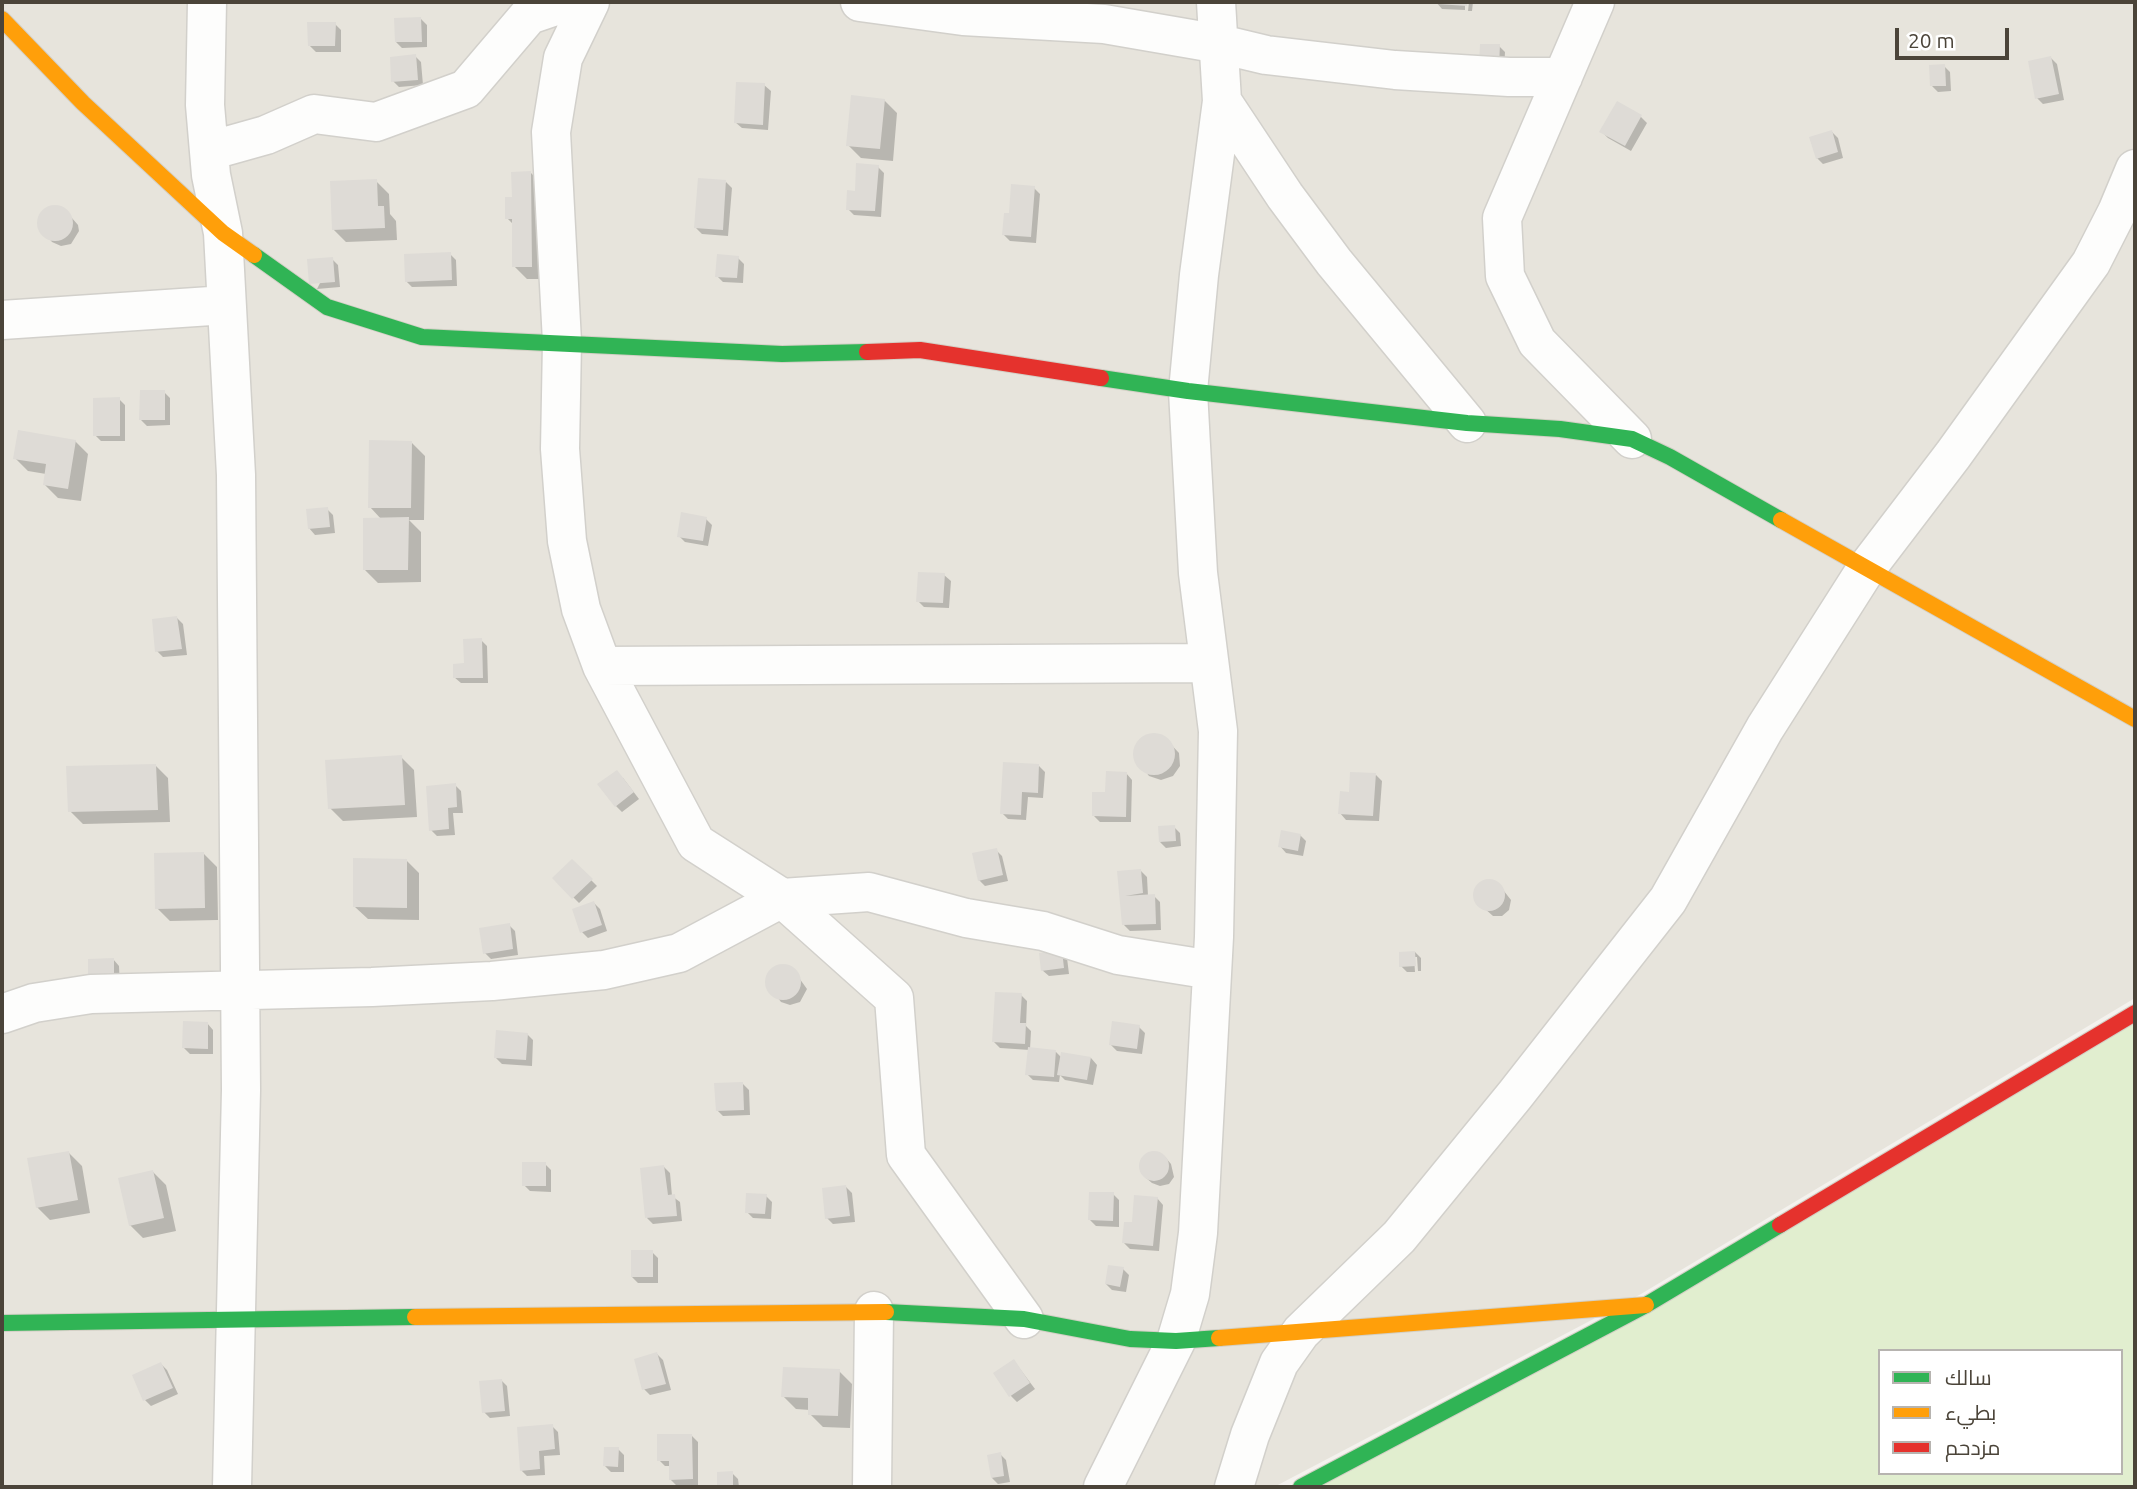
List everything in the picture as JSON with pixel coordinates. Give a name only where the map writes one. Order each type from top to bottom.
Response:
[{"type":"street","points":[[207,2],[205,105],[211,175],[223,233],[236,475],[241,1090],[232,1487]]},
{"type":"street","points":[[209,151],[266,135],[314,114],[376,122],[466,89],[529,15],[567,2]]},
{"type":"street","points":[[590,2],[563,58],[551,132],[562,342],[560,449],[567,541],[581,609],[602,666],[696,843],[782,898],[894,998],[906,1155],[1024,1319]]},
{"type":"street","points":[[1104,1487],[1177,1341],[1190,1294],[1198,1233],[1212,970],[1218,731],[1198,573],[1188,391],[1199,275],[1222,101],[1216,2]]},
{"type":"street","points":[[1595,2],[1502,218],[1505,276],[1537,342],[1632,439]]},
{"type":"street","points":[[874,3],[963,16],[1104,24],[1220,44],[1266,55],[1395,70],[1509,77],[1563,77]]},
{"type":"street","points":[[2,19],[83,103],[223,233],[327,307],[422,337],[782,354],[919,350],[1188,391],[1468,423],[1560,429],[1632,439],[1670,457],[2135,719]]},
{"type":"street","points":[[1222,101],[1285,196],[1334,262],[1468,423]]},
{"type":"street","points":[[1234,1487],[1250,1435],[1279,1363],[1301,1332],[1399,1237],[1668,900],[1765,728],[1866,569],[1953,455],[2091,263],[2135,169]]},
{"type":"street","points":[[2,320],[226,305]]},
{"type":"street","points":[[602,666],[1209,663]]},
{"type":"street","points":[[2,1014],[34,1003],[91,994],[372,987],[492,981],[604,970],[679,953],[782,898],[869,892],[966,918],[1044,931],[1118,955],[1212,970]]},
{"type":"street","points":[[1301,1487],[1646,1306],[2135,1013]]},
{"type":"street","points":[[2,1323],[874,1311],[1024,1319],[1130,1339],[1177,1341],[1646,1306]]},
{"type":"street","points":[[872,1487],[874,1311]]},
{"type":"shaded area","points":[[2,2],[2135,2],[2135,998],[1641,1294],[1274,1487],[2,1487]]},
{"type":"green space","points":[[2135,1023],[2135,1487],[1317,1487]]},
{"type":"building","points":[[1467,2],[1467,6],[1437,4]]},
{"type":"building","points":[[421,17],[422,42],[395,42],[394,18]]},
{"type":"building","points":[[307,22],[336,22],[335,46],[308,46]]},
{"type":"building","points":[[1480,44],[1500,44],[1499,67],[1479,66]]},
{"type":"building","points":[[416,54],[418,80],[391,82],[390,57]]},
{"type":"building","points":[[2051,56],[2059,94],[2035,99],[2028,61]]},
{"type":"building","points":[[1945,64],[1946,86],[1930,86],[1929,65]]},
{"type":"building","points":[[736,82],[765,83],[763,125],[734,123]]},
{"type":"building","points":[[851,95],[885,99],[880,149],[846,146]]},
{"type":"building","points":[[1617,101],[1642,115],[1625,146],[1599,132]]},
{"type":"building","points":[[1832,130],[1838,152],[1816,159],[1809,137]]},
{"type":"building","points":[[856,163],[879,165],[875,211],[846,210],[847,190],[855,191]]},
{"type":"building","points":[[531,171],[532,267],[512,267],[512,219],[505,219],[505,197],[512,197],[511,172]]},
{"type":"building","points":[[698,178],[726,180],[723,230],[694,228]]},
{"type":"building","points":[[377,179],[378,206],[384,206],[385,228],[332,230],[330,181]]},
{"type":"building","points":[[1011,184],[1035,186],[1031,237],[1002,235],[1004,213],[1009,213]]},
{"type":"building","points":[[55,205],[68,210],[73,223],[68,236],[55,241],[42,236],[37,223],[42,210]]},
{"type":"building","points":[[451,252],[452,280],[405,282],[404,254]]},
{"type":"building","points":[[717,254],[739,256],[737,278],[715,277]]},
{"type":"building","points":[[333,257],[335,282],[309,284],[307,259]]},
{"type":"building","points":[[140,390],[165,390],[165,420],[139,420]]},
{"type":"building","points":[[120,397],[120,436],[93,436],[93,398]]},
{"type":"building","points":[[18,430],[76,440],[68,489],[43,485],[46,464],[13,459]]},
{"type":"building","points":[[369,440],[412,441],[411,508],[368,508]]},
{"type":"building","points":[[328,507],[330,527],[308,529],[306,509]]},
{"type":"building","points":[[681,512],[707,517],[703,541],[677,537]]},
{"type":"building","points":[[409,517],[408,570],[363,570],[363,518]]},
{"type":"building","points":[[918,572],[945,573],[943,603],[916,602]]},
{"type":"building","points":[[177,616],[182,649],[155,652],[152,619]]},
{"type":"building","points":[[482,638],[483,678],[453,678],[453,664],[464,663],[463,639]]},
{"type":"building","points":[[1154,733],[1169,739],[1175,754],[1169,769],[1154,775],[1139,769],[1133,754],[1139,739]]},
{"type":"building","points":[[402,755],[405,805],[328,809],[325,760]]},
{"type":"building","points":[[1003,762],[1039,764],[1038,793],[1022,792],[1021,815],[1000,814]]},
{"type":"building","points":[[156,764],[158,810],[68,812],[66,766]]},
{"type":"building","points":[[617,770],[634,792],[615,807],[597,784]]},
{"type":"building","points":[[1106,771],[1127,772],[1126,817],[1092,816],[1092,792],[1105,792]]},
{"type":"building","points":[[1350,772],[1376,773],[1373,816],[1338,814],[1340,791],[1349,792]]},
{"type":"building","points":[[456,783],[457,807],[448,808],[449,829],[429,831],[426,786]]},
{"type":"building","points":[[1175,825],[1176,841],[1159,842],[1158,826]]},
{"type":"building","points":[[1281,830],[1301,834],[1298,851],[1278,847]]},
{"type":"building","points":[[997,848],[1003,875],[978,881],[972,853]]},
{"type":"building","points":[[204,852],[205,908],[155,909],[154,853]]},
{"type":"building","points":[[353,858],[407,859],[407,908],[353,907]]},
{"type":"building","points":[[572,859],[593,879],[572,899],[552,878]]},
{"type":"building","points":[[1141,869],[1143,893],[1125,896],[1155,894],[1156,924],[1122,925],[1117,871]]},
{"type":"building","points":[[1489,879],[1500,884],[1505,895],[1500,906],[1489,911],[1478,906],[1473,895],[1478,884]]},
{"type":"building","points":[[594,901],[602,925],[580,933],[572,909]]},
{"type":"building","points":[[510,923],[513,949],[483,954],[479,928]]},
{"type":"building","points":[[1062,950],[1064,968],[1041,971],[1039,953]]},
{"type":"building","points":[[1415,951],[1416,966],[1399,967],[1399,952]]},
{"type":"building","points":[[114,958],[114,982],[88,983],[88,959]]},
{"type":"building","points":[[783,964],[796,969],[801,982],[796,995],[783,1000],[770,995],[765,982],[770,969]]},
{"type":"building","points":[[995,992],[1022,993],[1020,1023],[1026,1023],[1025,1044],[992,1042]]},
{"type":"building","points":[[183,1021],[208,1022],[208,1049],[182,1048]]},
{"type":"building","points":[[1112,1021],[1140,1025],[1137,1049],[1109,1045]]},
{"type":"building","points":[[496,1030],[528,1033],[526,1060],[494,1058]]},
{"type":"building","points":[[1028,1047],[1056,1050],[1054,1077],[1025,1075]]},
{"type":"building","points":[[1061,1052],[1091,1057],[1087,1080],[1057,1075]]},
{"type":"building","points":[[743,1082],[744,1110],[716,1111],[714,1083]]},
{"type":"building","points":[[69,1151],[78,1200],[36,1208],[27,1158]]},
{"type":"building","points":[[1154,1151],[1165,1155],[1169,1166],[1165,1177],[1154,1181],[1143,1177],[1139,1166],[1143,1155]]},
{"type":"building","points":[[522,1162],[546,1162],[546,1186],[522,1186]]},
{"type":"building","points":[[664,1165],[668,1195],[675,1194],[677,1216],[645,1218],[640,1168]]},
{"type":"building","points":[[153,1170],[164,1218],[129,1226],[118,1178]]},
{"type":"building","points":[[846,1185],[850,1216],[825,1219],[822,1188]]},
{"type":"building","points":[[1089,1192],[1114,1192],[1113,1221],[1088,1220]]},
{"type":"building","points":[[746,1193],[767,1194],[765,1214],[745,1213]]},
{"type":"building","points":[[1134,1195],[1158,1197],[1153,1246],[1122,1243],[1124,1222],[1132,1222]]},
{"type":"building","points":[[631,1250],[653,1250],[653,1277],[631,1277]]},
{"type":"building","points":[[1108,1265],[1124,1267],[1120,1287],[1105,1284]]},
{"type":"building","points":[[657,1352],[666,1384],[642,1390],[634,1359]]},
{"type":"building","points":[[1014,1359],[1030,1383],[1009,1397],[993,1373]]},
{"type":"building","points":[[161,1362],[173,1388],[143,1401],[132,1375]]},
{"type":"building","points":[[783,1367],[840,1369],[838,1416],[808,1415],[808,1398],[781,1397]]},
{"type":"building","points":[[502,1379],[505,1411],[482,1413],[479,1381]]},
{"type":"building","points":[[553,1424],[555,1449],[539,1451],[540,1469],[520,1471],[517,1427]]},
{"type":"building","points":[[657,1434],[692,1434],[693,1479],[669,1480],[669,1461],[657,1461]]},
{"type":"building","points":[[604,1447],[619,1447],[618,1467],[603,1466]]},
{"type":"building","points":[[1001,1452],[1004,1476],[991,1478],[987,1455]]},
{"type":"building","points":[[733,1471],[733,1487],[717,1487],[717,1472]]},
{"type":"traffic: fast","points":[[254,255],[327,307],[422,337],[782,354],[867,352]]},
{"type":"traffic: fast","points":[[1101,378],[1188,391],[1467,423],[1560,429],[1632,439],[1670,457],[1781,520]]},
{"type":"traffic: fast","points":[[1301,1487],[1646,1305],[1780,1225]]},
{"type":"traffic: fast","points":[[886,1312],[1024,1319],[1130,1339],[1176,1341],[1219,1338]]},
{"type":"traffic: fast","points":[[2,1323],[415,1317]]},
{"type":"traffic: slow","points":[[2,19],[83,103],[223,233],[254,255]]},
{"type":"traffic: slow","points":[[1781,520],[2135,719]]},
{"type":"traffic: slow","points":[[1219,1338],[1646,1305]]},
{"type":"traffic: slow","points":[[415,1317],[886,1312]]},
{"type":"traffic: jam","points":[[867,352],[920,350],[1101,378]]},
{"type":"traffic: jam","points":[[1780,1225],[2135,1013]]}]
